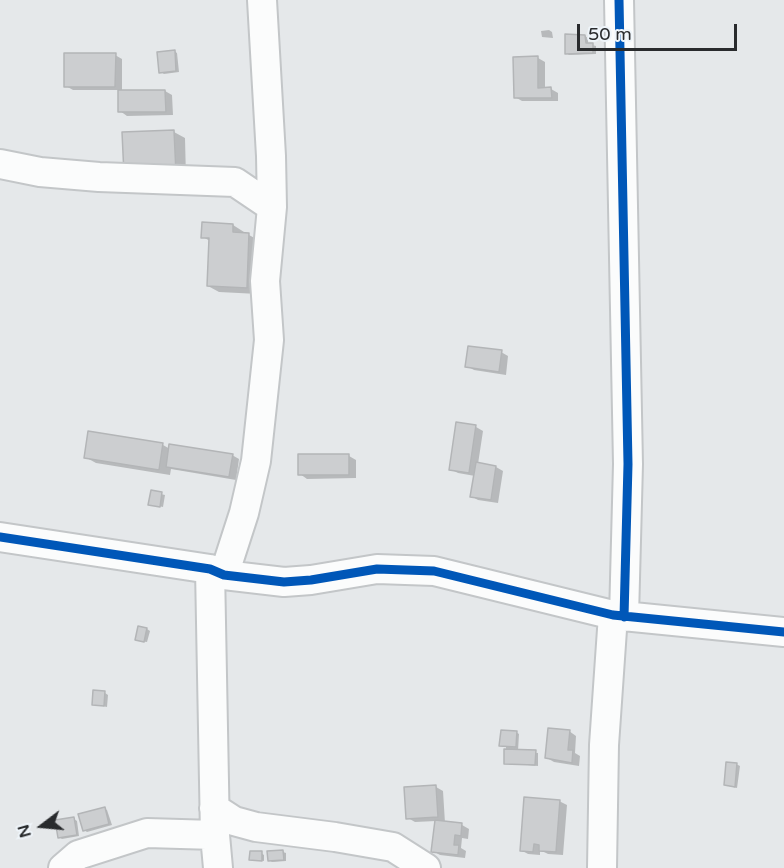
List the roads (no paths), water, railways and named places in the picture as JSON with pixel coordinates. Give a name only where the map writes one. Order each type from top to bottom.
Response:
[{"type":"street","points":[[218,868],[214,822],[217,572],[244,513],[256,462],[269,340],[265,281],[272,207],[271,156],[262,0]]},
{"type":"street","points":[[602,868],[604,745],[619,616],[628,464],[619,0]]},
{"type":"street","points":[[236,182],[271,156]]},
{"type":"street","points":[[0,164],[40,172],[99,177],[236,182],[272,207]]},
{"type":"street","points":[[0,537],[284,582],[377,569],[434,571],[619,616],[784,632]]},
{"type":"street","points":[[63,868],[78,855],[147,833],[234,821],[256,827],[393,847],[426,868]]}]
